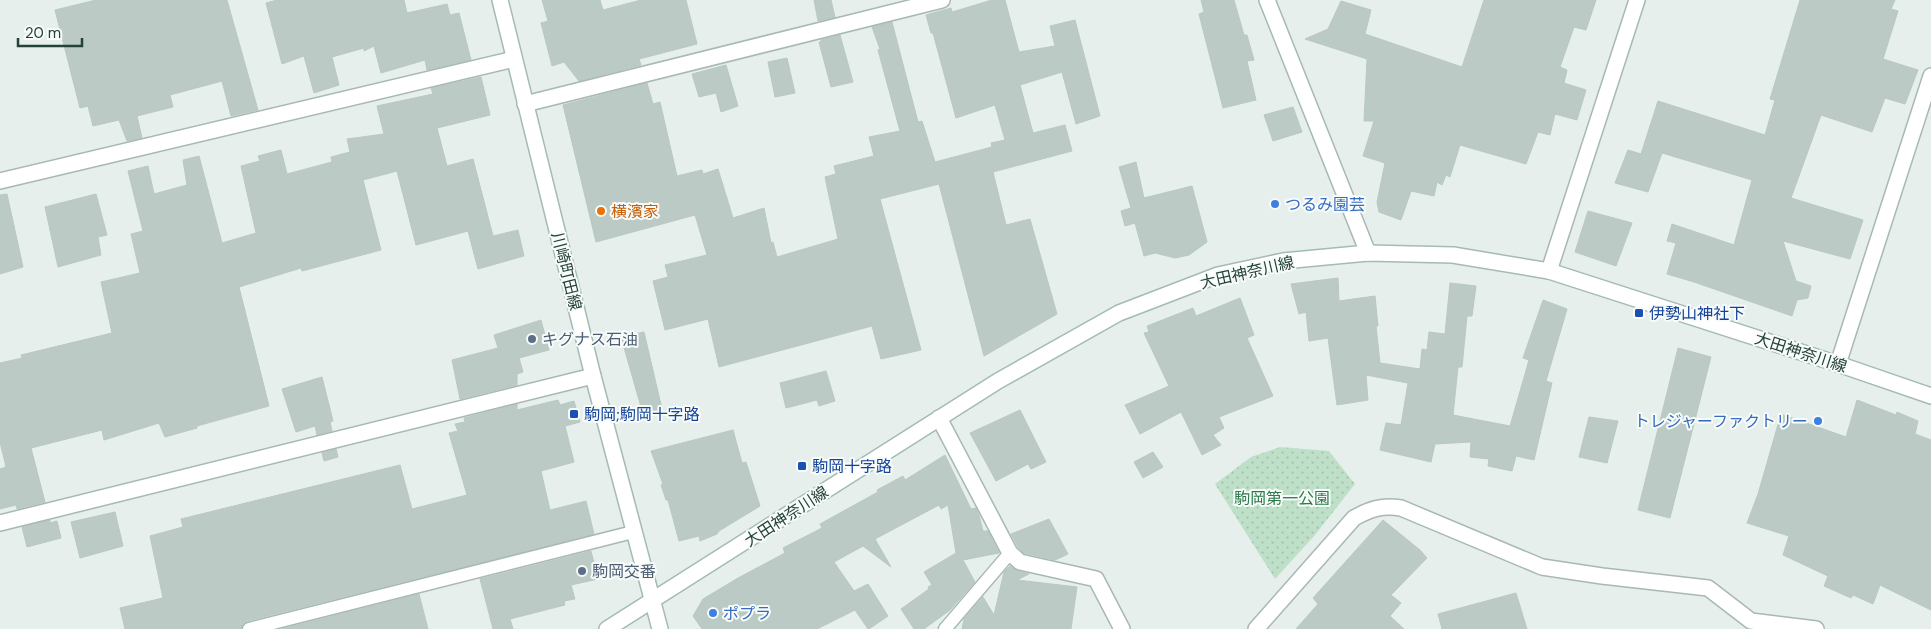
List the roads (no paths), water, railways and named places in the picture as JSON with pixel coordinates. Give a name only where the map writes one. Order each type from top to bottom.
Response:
[{"type":"street","name":"川崎町田線","points":[[500,0],[593,376],[660,629]]},
{"type":"street","points":[[525,104],[942,0]]},
{"type":"street","points":[[1267,0],[1368,253]]},
{"type":"street","points":[[1549,271],[1636,0]]},
{"type":"street","points":[[0,181],[514,59]]},
{"type":"street","points":[[1838,364],[1931,76]]},
{"type":"street","name":"大田神奈川線","points":[[607,629],[998,381],[1119,313],[1218,275],[1283,261],[1368,253],[1452,255],[1549,271],[1931,396]]},
{"type":"street","points":[[0,523],[593,376]]},
{"type":"street","points":[[939,418],[1010,553],[1020,562],[1096,579],[1117,627]]},
{"type":"street","points":[[1256,629],[1354,518],[1373,508],[1394,507],[1401,508],[1466,534],[1542,567],[1708,588],[1750,620],[1816,629]]},
{"type":"lane","points":[[249,629],[634,532]]},
{"type":"lane","points":[[946,629],[1010,553]]},
{"type":"place","name":"つるみ園芸","points":[[1275,204]]},
{"type":"place","name":"横濱家","points":[[601,211]]},
{"type":"place","name":"伊勢山神社下","points":[[1639,313]]},
{"type":"place","name":"キグナス石油","points":[[532,339]]},
{"type":"place","name":"駒岡;駒岡十字路","points":[[574,414]]},
{"type":"place","name":"トレジャーファクトリー","points":[[1818,421]]},
{"type":"place","name":"駒岡十字路","points":[[802,466]]},
{"type":"place","name":"駒岡交番","points":[[582,571]]},
{"type":"place","name":"ポプラ","points":[[713,613]]},
{"type":"park label","name":"駒岡第一公園","points":[[1282,498]]}]
